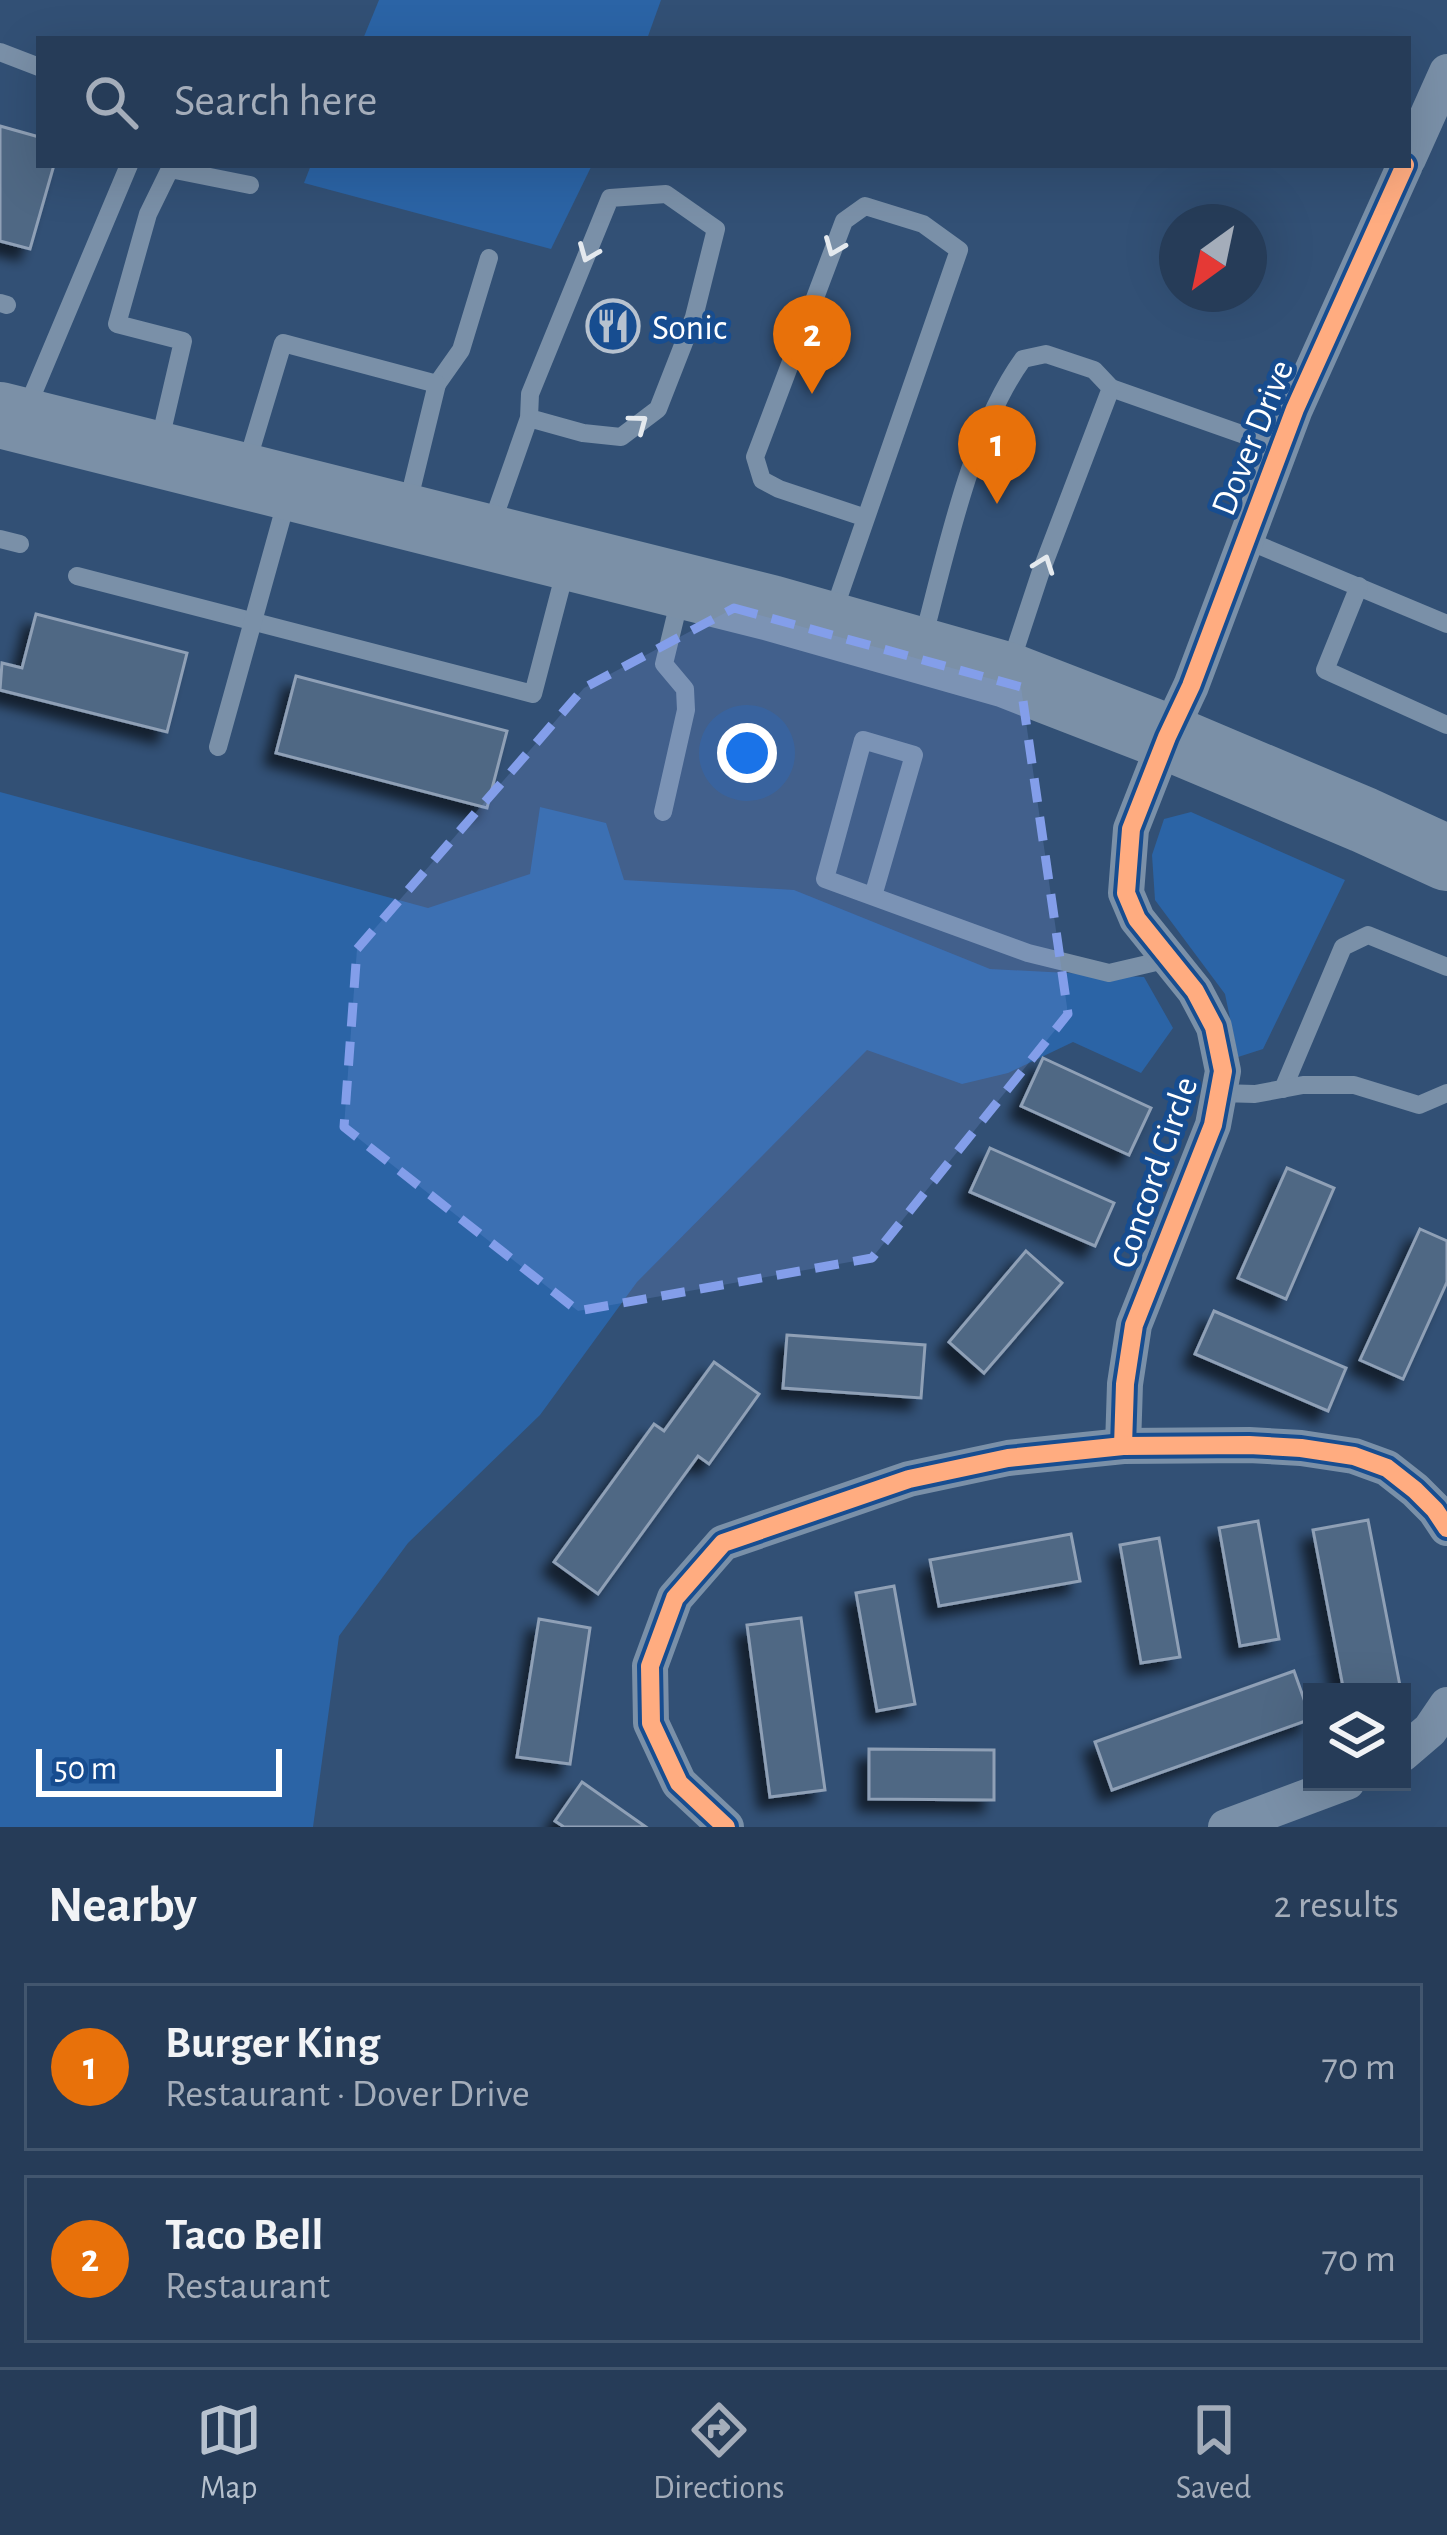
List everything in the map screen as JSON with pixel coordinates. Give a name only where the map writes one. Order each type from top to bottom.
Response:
[{"type":"highway","points":[[11,417],[830,623],[1007,675],[1167,737],[1447,858]]},
{"type":"street","name":"Dover Drive","points":[[1411,153],[1447,72]]},
{"type":"street","name":"Dover Drive","points":[[1167,737],[1191,686],[1295,409],[1404,168]]},
{"type":"street","name":"Concord Circle","points":[[1124,1446],[1125,1384],[1134,1324],[1213,1125],[1223,1071],[1214,1027],[1196,991],[1137,919],[1126,893],[1131,829],[1167,737]]},
{"type":"street","points":[[727,1827],[679,1783],[650,1724],[650,1666],[676,1598],[723,1543],[910,1478],[1008,1458],[1124,1446],[1249,1445],[1354,1456],[1387,1468],[1415,1490],[1447,1528]]},
{"type":"street","points":[[1411,1746],[1430,1730],[1447,1705]]},
{"type":"street","points":[[1226,1827],[1323,1791]]},
{"type":"lane","points":[[0,52],[36,66]]},
{"type":"lane","points":[[11,417],[128,168]]},
{"type":"lane","points":[[157,454],[183,341],[117,324],[148,214],[170,170],[250,185]]},
{"type":"lane","points":[[487,539],[529,418],[530,394],[610,198],[666,194],[716,229],[694,316],[658,409],[621,437],[583,433],[529,418]]},
{"type":"lane","points":[[830,623],[959,250],[923,224],[865,206],[844,220],[755,457],[762,480],[778,489],[866,518]]},
{"type":"lane","points":[[405,518],[437,384],[461,350],[489,259]]},
{"type":"lane","points":[[218,747],[253,622],[283,343],[437,384]]},
{"type":"lane","points":[[920,650],[969,475],[1008,381],[1024,359],[1046,354],[1094,370],[1111,388],[1281,448]]},
{"type":"lane","points":[[1007,675],[1111,388]]},
{"type":"lane","points":[[0,539],[20,544]]},
{"type":"lane","points":[[1246,540],[1447,624]]},
{"type":"lane","points":[[77,576],[532,694],[568,559]]},
{"type":"lane","points":[[1360,586],[1325,670],[1447,725]]},
{"type":"lane","points":[[663,812],[686,710],[685,689],[664,664],[682,588]]},
{"type":"lane","points":[[872,896],[914,755],[863,740],[825,879],[1028,953],[1109,973],[1169,959]]},
{"type":"lane","points":[[1283,1089],[1343,947],[1368,935],[1447,967]]},
{"type":"lane","points":[[1219,1093],[1354,1085],[1419,1105],[1447,1093]]},
{"type":"highlighted area","points":[[734,608],[1021,687],[1068,1014],[872,1258],[578,1311],[344,1127],[357,949],[584,688]]},
{"type":"shaded area","points":[[379,0],[661,0],[648,36],[364,36]]},
{"type":"shaded area","points":[[310,168],[591,168],[551,249],[304,183]]},
{"type":"shaded area","points":[[0,792],[428,908],[530,874],[540,807],[606,823],[624,880],[794,890],[990,969],[1144,977],[1173,1028],[1141,1073],[1073,1042],[1008,1073],[962,1084],[867,1050],[637,1282],[540,1415],[408,1543],[339,1636],[313,1827],[0,1827]]},
{"type":"shaded area","points":[[1191,812],[1345,880],[1263,1049],[1238,1057],[1225,994],[1155,900],[1152,855],[1164,819]]},
{"type":"building","points":[[0,126],[36,136],[36,168],[53,168],[30,249],[0,241]]},
{"type":"building","points":[[36,614],[187,653],[167,732],[0,690],[2,663],[22,668]]},
{"type":"building","points":[[296,676],[507,731],[487,808],[276,753]]},
{"type":"building","points":[[1043,1058],[1151,1108],[1129,1155],[1021,1106]]},
{"type":"building","points":[[990,1148],[1114,1203],[1095,1246],[970,1192]]},
{"type":"building","points":[[1287,1168],[1334,1188],[1286,1299],[1238,1278]]},
{"type":"building","points":[[1420,1229],[1447,1241],[1447,1282],[1403,1379],[1360,1360]]},
{"type":"building","points":[[1026,1251],[1062,1283],[984,1373],[949,1342]]},
{"type":"building","points":[[1214,1311],[1346,1368],[1328,1411],[1195,1354]]},
{"type":"building","points":[[787,1335],[925,1345],[921,1398],[783,1388]]},
{"type":"building","points":[[714,1362],[759,1394],[709,1464],[698,1456],[598,1594],[554,1562],[654,1424],[664,1431]]},
{"type":"building","points":[[1368,1520],[1399,1683],[1342,1683],[1313,1530]]},
{"type":"building","points":[[1258,1521],[1279,1639],[1240,1646],[1219,1528]]},
{"type":"building","points":[[1071,1534],[1080,1581],[939,1606],[930,1560]]},
{"type":"building","points":[[1159,1538],[1180,1657],[1141,1663],[1120,1545]]},
{"type":"building","points":[[894,1586],[915,1704],[877,1711],[856,1593]]},
{"type":"building","points":[[801,1618],[825,1790],[770,1797],[747,1625]]},
{"type":"building","points":[[539,1619],[590,1628],[570,1764],[517,1757]]},
{"type":"building","points":[[1294,1671],[1303,1696],[1303,1722],[1112,1790],[1095,1742]]},
{"type":"building","points":[[869,1749],[994,1750],[994,1800],[869,1799]]},
{"type":"building","points":[[582,1782],[646,1827],[564,1827],[555,1821]]},
{"type":"cycle path","points":[[1123,1446],[1125,1384],[1134,1325],[1213,1125],[1223,1071],[1214,1027],[1195,991],[1137,919],[1126,893],[1131,829],[1191,686],[1295,409],[1404,168]]},
{"type":"cycle path","points":[[726,1827],[679,1783],[651,1723],[650,1666],[675,1598],[723,1543],[909,1479],[1008,1458],[1123,1446],[1249,1445],[1354,1456],[1387,1468],[1415,1490],[1447,1528]]},
{"type":"place","name":"Sonic","points":[[613,326]]},
{"type":"place","name":"Taco Bell","points":[[812,394]]},
{"type":"place","name":"Burger King","points":[[997,504]]}]
